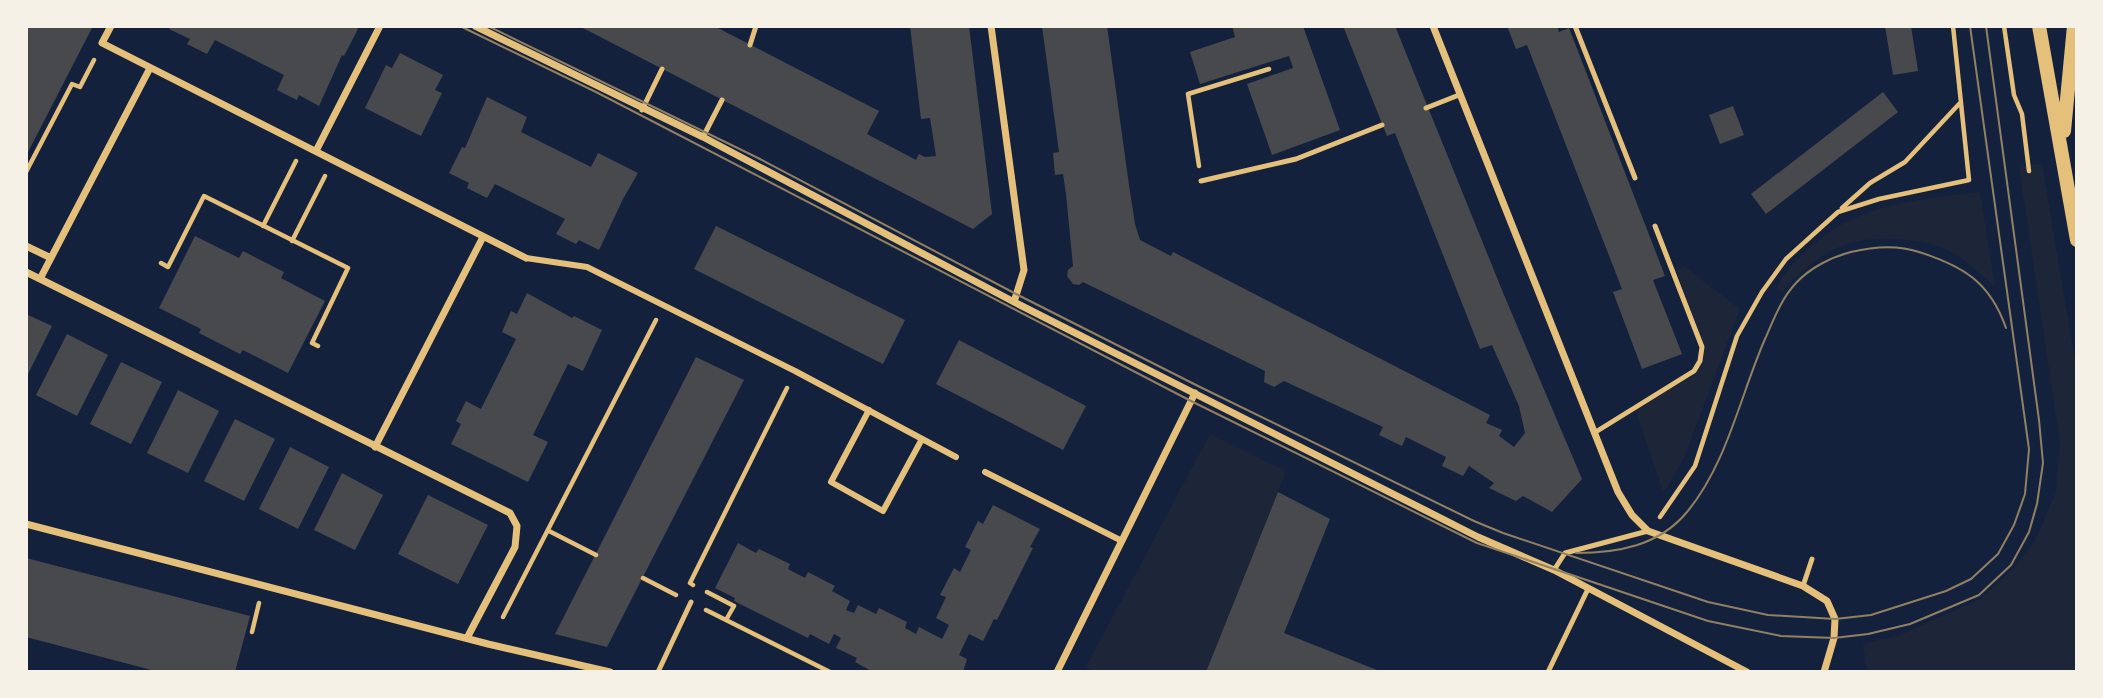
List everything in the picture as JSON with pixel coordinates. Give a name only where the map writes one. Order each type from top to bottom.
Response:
[{"type":"main road","points":[[2039,26],[2077,240]]},
{"type":"main road","points":[[2062,150],[2074,26]]},
{"type":"street","points":[[111,26],[102,43],[150,68],[526,258],[587,267],[795,371],[956,457]]},
{"type":"street","points":[[316,151],[380,26]]},
{"type":"street","points":[[475,26],[703,138],[1014,302],[1478,537],[1553,570],[1747,672]]},
{"type":"street","points":[[991,26],[1024,270],[1014,302]]},
{"type":"street","points":[[1433,26],[1618,492],[1632,515],[1648,531],[1804,586],[1826,601],[1835,619],[1834,638],[1824,672]]},
{"type":"street","points":[[40,279],[150,68]]},
{"type":"street","points":[[375,447],[483,237]]},
{"type":"street","points":[[26,246],[51,258]]},
{"type":"street","points":[[26,272],[510,513],[517,526],[515,547],[467,638]]},
{"type":"street","points":[[1057,672],[1195,393]]},
{"type":"street","points":[[869,410],[831,482],[883,511],[922,439]]},
{"type":"street","points":[[985,471],[1122,541]]},
{"type":"street","points":[[26,524],[488,644],[610,672]]},
{"type":"lane","points":[[750,45],[756,26]]},
{"type":"lane","points":[[1575,26],[1635,178]]},
{"type":"lane","points":[[642,110],[662,69]]},
{"type":"lane","points":[[1426,108],[1459,95]]},
{"type":"lane","points":[[703,138],[722,100]]},
{"type":"lane","points":[[1201,181],[1296,159],[1382,125]]},
{"type":"lane","points":[[1594,433],[1694,371],[1700,362],[1702,347],[1655,226]]},
{"type":"lane","points":[[1553,570],[1565,553],[1648,531]]},
{"type":"lane","points":[[1804,586],[1812,559]]},
{"type":"lane","points":[[1548,672],[1588,589]]},
{"type":"lane","points":[[658,672],[691,603]]},
{"type":"path","points":[[1838,212],[1879,198],[1969,180],[1952,26]]},
{"type":"path","points":[[2004,26],[2014,95],[2022,114],[2029,170]]},
{"type":"path","points":[[26,172],[72,83],[80,87],[102,43]]},
{"type":"path","points":[[1201,181],[1188,94],[1269,69]]},
{"type":"path","points":[[1648,531],[1677,495],[1695,466],[1737,336],[1762,292],[1786,259],[1870,183],[1905,162],[1960,102]]},
{"type":"path","points":[[263,226],[304,145]]},
{"type":"path","points":[[292,241],[333,160]]},
{"type":"path","points":[[161,263],[167,267],[204,196],[348,268],[312,343],[317,346]]},
{"type":"path","points":[[488,644],[549,531],[652,327]]},
{"type":"path","points":[[726,620],[734,606],[690,583],[795,371]]},
{"type":"path","points":[[549,531],[596,555]]},
{"type":"path","points":[[643,578],[830,672]]},
{"type":"path","points":[[252,632],[257,612]]},
{"type":"shaded area","points":[[2042,164],[2077,372],[2077,672],[1867,672],[1863,644],[1900,635],[1980,599],[2012,570],[2036,539],[2056,492],[2060,444],[2019,166]]},
{"type":"shaded area","points":[[1980,192],[1995,287],[1966,262],[1943,248],[1916,241],[1886,239],[1851,243],[1836,248],[1809,266],[1782,292],[1777,289],[1784,275],[1802,255],[1841,225],[1885,207]]},
{"type":"shaded area","points":[[1685,267],[1740,309],[1684,458],[1663,491],[1635,409],[1696,374],[1703,363],[1705,348],[1676,270]]},
{"type":"shaded area","points":[[1210,434],[1286,471],[1206,672],[1095,672],[1086,667]]},
{"type":"building","points":[[26,26],[93,26],[26,156]]},
{"type":"building","points":[[171,26],[353,26],[358,29],[344,56],[342,55],[319,106],[299,95],[297,100],[277,90],[284,75],[215,40],[207,54],[187,44],[190,39],[169,29]]},
{"type":"building","points":[[579,26],[714,26],[879,111],[867,134],[916,160],[919,154],[925,157],[936,156],[930,118],[921,119],[910,26],[969,26],[992,214],[973,229]]},
{"type":"building","points":[[1042,26],[1107,26],[1135,224],[1140,240],[1171,256],[1173,252],[1490,415],[1486,423],[1502,430],[1499,436],[1514,447],[1525,433],[1519,406],[1492,345],[1480,349],[1395,133],[1387,136],[1343,26],[1395,26],[1582,479],[1552,512],[1523,496],[1516,501],[1489,488],[1494,483],[1469,466],[1463,476],[1442,466],[1446,457],[1406,437],[1402,446],[1379,435],[1383,427],[1284,381],[1274,387],[1264,382],[1265,371],[1083,282],[1079,285],[1073,284],[1067,276],[1068,270],[1073,266],[1066,194],[1063,174],[1055,175],[1053,153],[1059,152]]},
{"type":"building","points":[[1232,26],[1303,26],[1340,130],[1272,155],[1247,84],[1293,68],[1289,56],[1200,84],[1190,52],[1235,37]]},
{"type":"building","points":[[1507,26],[1557,26],[1559,32],[1569,28],[1665,276],[1653,280],[1682,354],[1642,369],[1613,292],[1622,289],[1527,45],[1516,49]]},
{"type":"building","points":[[1885,26],[1911,26],[1918,71],[1893,75]]},
{"type":"building","points":[[400,53],[443,75],[435,90],[442,93],[421,136],[365,108],[386,65],[392,68]]},
{"type":"building","points":[[1883,92],[1898,112],[1766,214],[1751,194]]},
{"type":"building","points":[[487,97],[527,117],[521,132],[591,167],[598,153],[638,173],[599,250],[579,240],[576,244],[556,234],[565,219],[495,184],[487,198],[467,188],[469,183],[449,173],[462,147],[465,148]]},
{"type":"building","points":[[1733,106],[1744,135],[1720,144],[1709,115]]},
{"type":"building","points":[[716,226],[905,320],[883,364],[694,269]]},
{"type":"building","points":[[195,236],[239,258],[243,251],[284,272],[281,278],[325,301],[288,373],[243,350],[240,354],[199,333],[201,329],[159,308]]},
{"type":"building","points":[[527,293],[572,318],[574,316],[602,330],[583,371],[568,364],[533,435],[548,442],[528,482],[451,444],[461,424],[456,421],[466,401],[481,409],[516,339],[502,332],[511,311],[517,314]]},
{"type":"building","points":[[26,314],[52,326],[26,378]]},
{"type":"building","points":[[67,334],[108,355],[77,416],[36,395]]},
{"type":"building","points":[[959,340],[1086,406],[1063,450],[936,384]]},
{"type":"building","points":[[696,357],[744,380],[607,647],[555,634]]},
{"type":"building","points":[[121,362],[162,382],[131,444],[90,424]]},
{"type":"building","points":[[178,390],[219,411],[188,473],[147,453]]},
{"type":"building","points":[[235,419],[275,439],[244,501],[204,481]]},
{"type":"building","points":[[290,447],[329,467],[298,529],[259,509]]},
{"type":"building","points":[[342,473],[383,495],[355,550],[314,530]]},
{"type":"building","points":[[1278,492],[1330,519],[1284,633],[1382,672],[1206,672]]},
{"type":"building","points":[[428,495],[488,525],[458,584],[398,554]]},
{"type":"building","points":[[993,505],[1040,529],[997,620],[994,619],[983,641],[969,634],[959,655],[967,659],[963,672],[873,672],[855,662],[857,658],[836,648],[841,638],[834,634],[829,644],[810,634],[808,638],[734,601],[735,598],[715,588],[738,543],[756,553],[759,549],[790,564],[788,569],[805,578],[808,572],[835,586],[832,591],[850,601],[846,610],[854,613],[858,605],[876,614],[879,608],[907,622],[905,628],[916,634],[919,627],[942,639],[949,625],[936,618],[946,597],[940,595],[954,568],[960,572],[971,550],[965,547],[978,521],[983,524]]},
{"type":"building","points":[[26,558],[250,616],[235,672],[159,672],[26,637]]},
{"type":"tram line","points":[[460,26],[596,92],[1191,401],[1477,543],[1708,621],[1781,636],[1834,638],[1868,634],[1910,624],[1979,595],[2011,565],[2029,532],[2037,504],[2043,463],[2039,420],[1986,26]]},
{"type":"tram line","points":[[488,26],[758,158],[1198,386],[1474,521],[1708,602],[1768,615],[1835,619],[1871,615],[1946,591],[1971,579],[1998,554],[2014,525],[2025,494],[2029,449],[1970,26]]},
{"type":"tram line","points":[[1576,553],[1622,549],[1650,540],[1676,524],[1687,512],[1713,473],[1723,451],[1756,361],[1782,302],[1796,283],[1821,264],[1843,254],[1876,248],[1902,248],[1935,257],[1962,270],[1983,287],[2006,328]]}]
